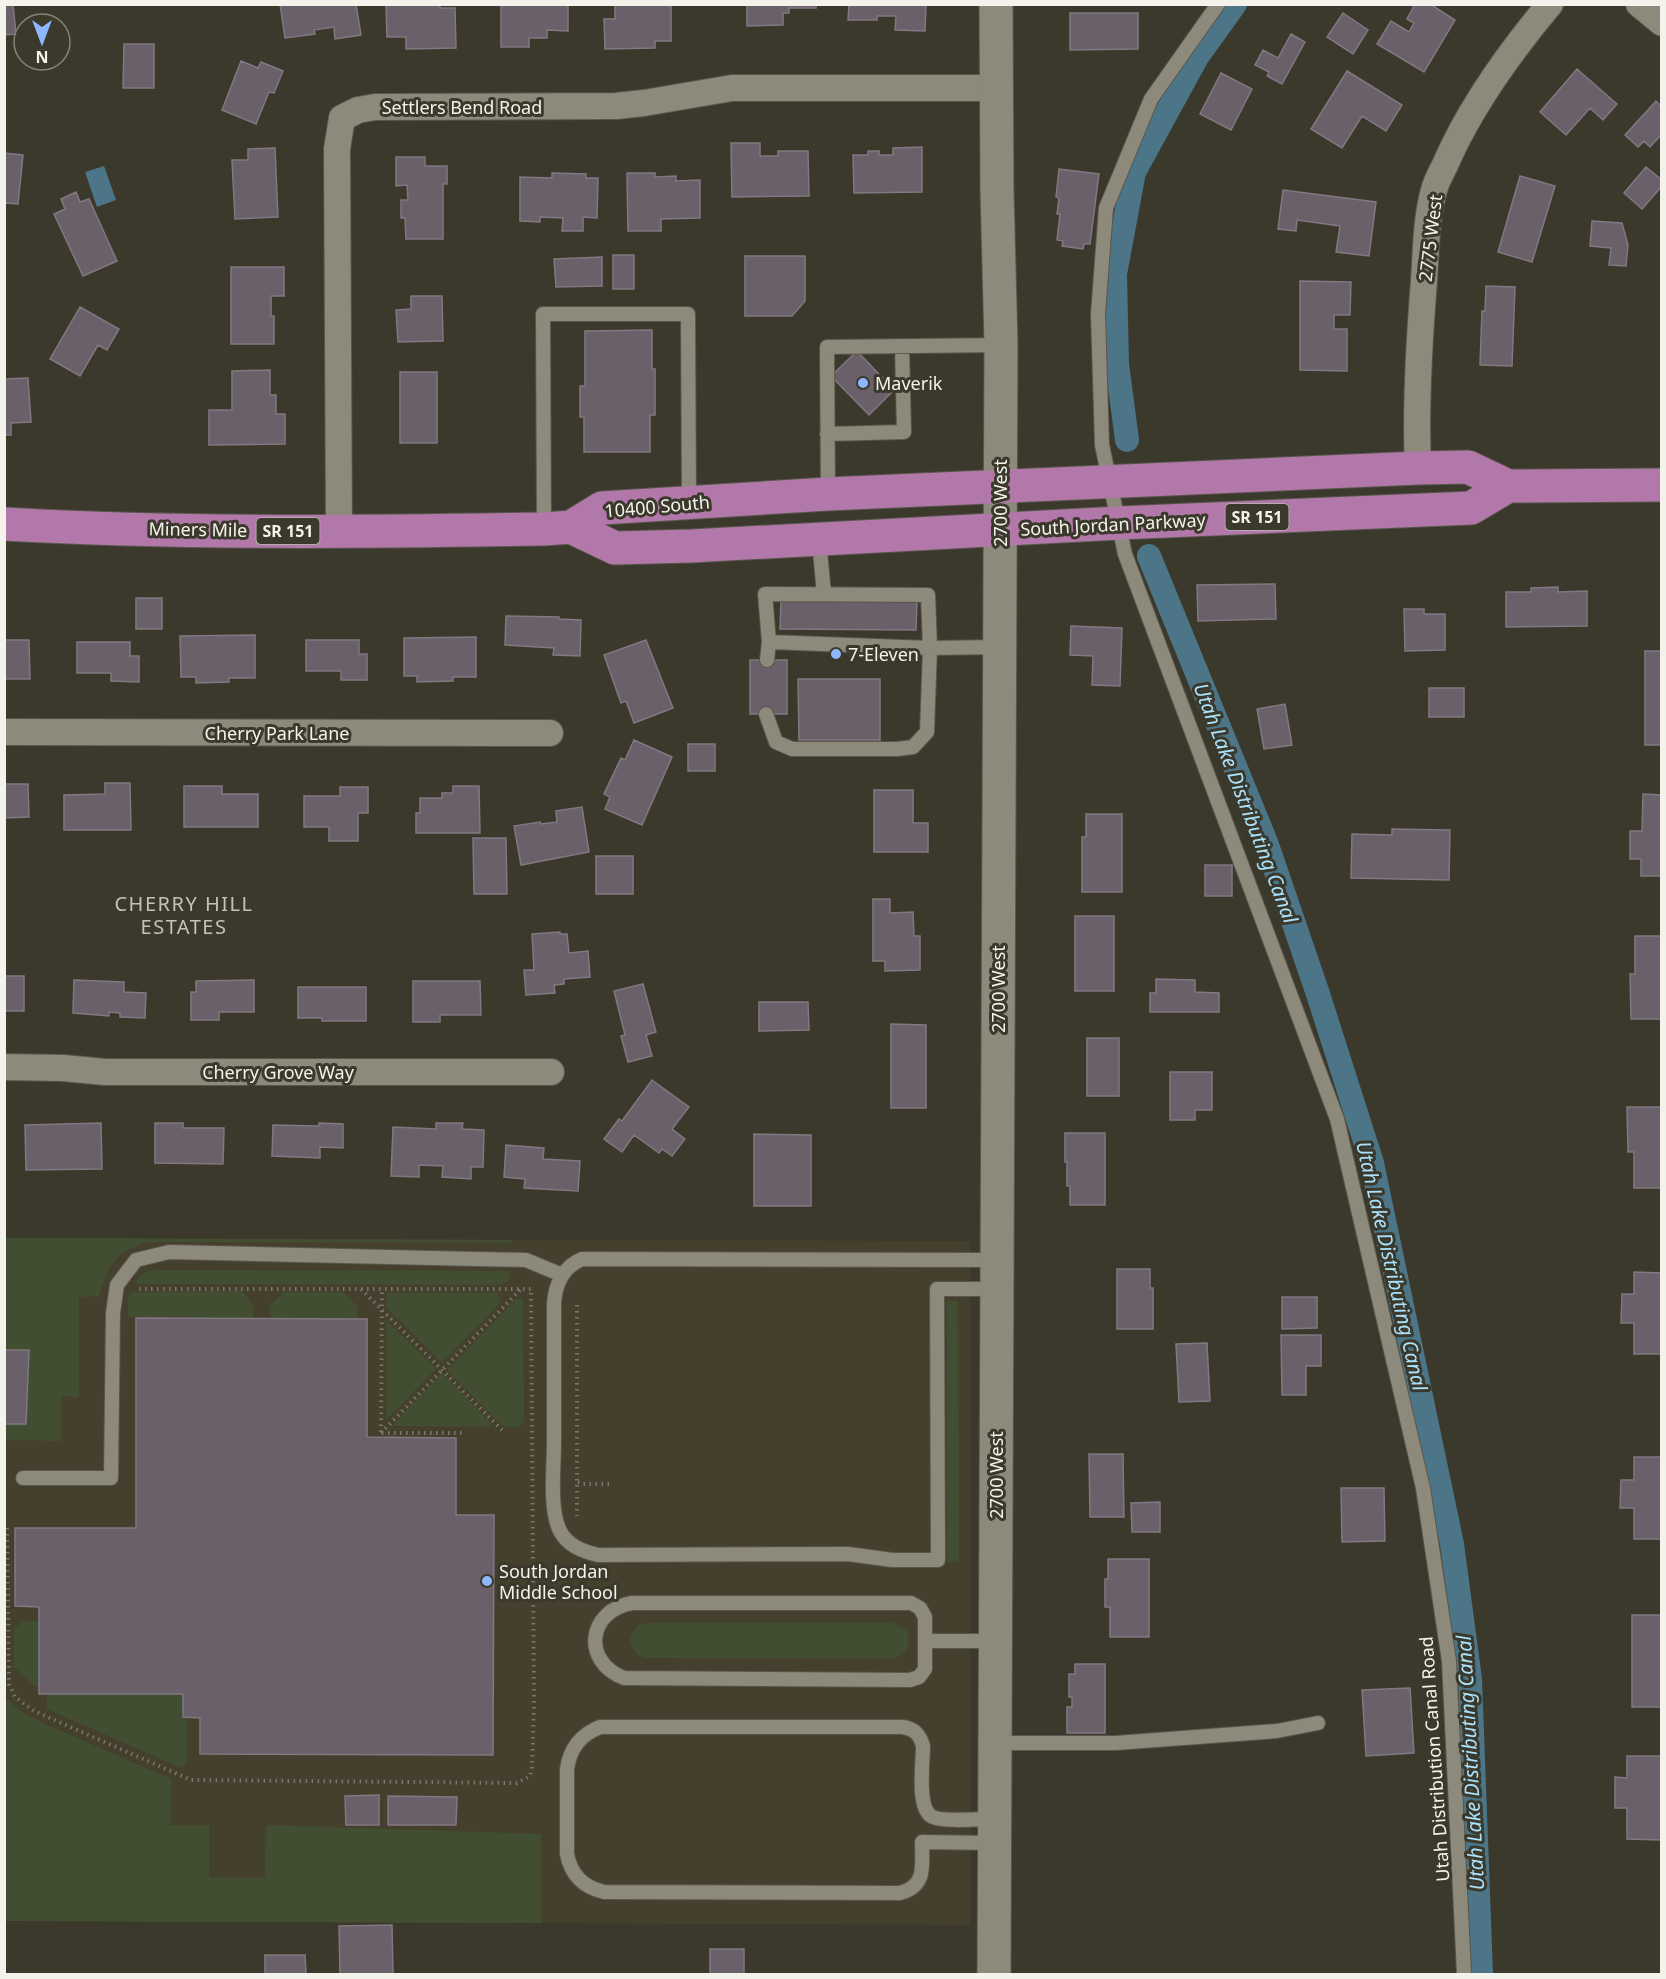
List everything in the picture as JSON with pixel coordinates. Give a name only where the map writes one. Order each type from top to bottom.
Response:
[{"type":"main road","name":"2700 West","points":[[994,1974],[1001,345],[996,4]]},
{"type":"main road","points":[[1000,487],[1468,467],[1508,486],[1662,485]]},
{"type":"main road","name":"South Jordan Parkway","points":[[999,530],[1471,508],[1508,486]]},
{"type":"main road","name":"10400 South","points":[[558,528],[602,508],[828,494],[1000,487]]},
{"type":"main road","name":"Miners Mile","points":[[4,524],[339,532],[558,528]]},
{"type":"main road","name":"10400 South","points":[[558,528],[615,548],[999,530]]},
{"type":"street","name":"2775 West","points":[[1418,468],[1416,432],[1419,342],[1427,236],[1434,190],[1453,147],[1482,96],[1550,4]]},
{"type":"street","points":[[1639,4],[1662,23]]},
{"type":"street","name":"Settlers Bend Road","points":[[339,532],[337,149],[342,118],[358,110],[375,107],[616,106],[732,88],[996,87]]},
{"type":"street","name":"Cherry Park Lane","points":[[4,732],[550,733]]},
{"type":"street","name":"Cherry Grove Way","points":[[4,1067],[63,1068],[105,1072],[551,1072]]},
{"type":"lane","name":"Utah Distribution Canal Road","points":[[1218,4],[1151,99],[1106,208],[1098,314],[1102,445],[1129,565],[1340,1130],[1423,1488],[1449,1661],[1464,1974]]},
{"type":"lane","points":[[558,528],[543,314],[688,314],[689,502]]},
{"type":"lane","points":[[828,494],[827,347],[1001,345]]},
{"type":"lane","points":[[827,434],[904,432],[902,346]]},
{"type":"lane","points":[[819,539],[824,594]]},
{"type":"lane","points":[[766,714],[776,742],[792,749],[913,747],[927,732],[930,648],[928,595],[765,594],[769,642],[767,660]]},
{"type":"lane","points":[[769,642],[930,648],[999,647]]},
{"type":"lane","points":[[23,1478],[111,1478],[113,1313],[117,1285],[136,1260],[169,1252],[526,1260],[562,1275]]},
{"type":"lane","points":[[582,1259],[997,1274],[937,1289],[938,1560],[892,1560],[848,1554],[598,1555],[584,1552],[567,1540],[556,1522],[554,1304],[556,1288],[562,1275],[571,1265],[582,1259]]},
{"type":"lane","points":[[632,1603],[911,1603],[923,1612],[925,1641],[925,1669],[923,1674],[915,1679],[634,1680],[624,1678],[606,1668],[600,1660],[595,1640],[602,1619],[621,1605],[632,1603]]},
{"type":"lane","points":[[925,1641],[995,1641]]},
{"type":"lane","points":[[994,1743],[1116,1743],[1277,1731],[1318,1723]]},
{"type":"lane","points":[[600,1727],[903,1727],[917,1732],[923,1746],[922,1803],[927,1814],[994,1831],[922,1842],[920,1880],[915,1886],[900,1893],[604,1892],[586,1886],[568,1864],[568,1758],[573,1747],[589,1731],[600,1727]]},
{"type":"path","points":[[381,1433],[521,1288]]},
{"type":"path","points":[[127,1289],[531,1288]]},
{"type":"path","points":[[360,1289],[502,1430]]},
{"type":"path","points":[[381,1433],[382,1289]]},
{"type":"path","points":[[577,1305],[577,1516]]},
{"type":"path","points":[[381,1433],[464,1433]]},
{"type":"path","points":[[577,1481],[582,1485],[613,1484]]},
{"type":"path","points":[[7,1528],[9,1683],[15,1697],[34,1711],[191,1780],[517,1783],[530,1776],[532,1769],[534,1668]]},
{"type":"shaded area","name":"South Jordan Middle School","points":[[5,1238],[970,1241],[970,1925],[5,1921]]},
{"type":"green space","points":[[5,1238],[511,1240],[511,1243],[147,1242],[136,1246],[114,1261],[106,1275],[99,1296],[79,1297],[79,1397],[61,1396],[61,1441],[5,1440]]},
{"type":"green space","points":[[155,1270],[510,1271],[510,1279],[501,1285],[139,1284],[135,1281],[146,1272]]},
{"type":"green space","points":[[242,1291],[253,1305],[253,1318],[128,1317],[128,1296],[132,1292]]},
{"type":"green space","points":[[284,1292],[343,1292],[357,1306],[357,1319],[270,1318],[270,1305]]},
{"type":"green space","points":[[387,1293],[497,1293],[501,1302],[442,1363],[387,1308]]},
{"type":"green space","points":[[516,1299],[523,1299],[524,1421],[518,1427],[504,1427],[447,1370]]},
{"type":"green space","points":[[949,1300],[958,1301],[959,1562],[947,1562],[947,1302]]},
{"type":"green space","points":[[386,1320],[436,1369],[386,1420]]},
{"type":"green space","points":[[442,1373],[492,1424],[489,1427],[392,1426]]},
{"type":"green space","points":[[21,1621],[39,1621],[39,1686],[34,1686],[14,1667],[14,1630]]},
{"type":"green space","points":[[645,1623],[893,1623],[906,1630],[909,1645],[902,1655],[892,1659],[648,1658],[635,1652],[630,1639],[637,1626]]},
{"type":"green space","points":[[47,1694],[183,1694],[183,1717],[187,1717],[187,1763],[181,1768],[47,1709]]},
{"type":"green space","points":[[4,1696],[19,1710],[41,1722],[171,1779],[170,1825],[209,1825],[209,1877],[265,1878],[266,1825],[541,1834],[542,1923],[5,1921]]},
{"type":"water","points":[[104,166],[116,200],[97,207],[85,172]]},
{"type":"building","points":[[4,4],[13,4],[12,34],[4,35]]},
{"type":"building","points":[[280,4],[356,4],[361,35],[335,39],[334,27],[314,30],[315,34],[285,38]]},
{"type":"building","points":[[386,4],[440,4],[440,8],[455,8],[456,48],[406,49],[406,37],[387,37]]},
{"type":"building","points":[[501,4],[568,4],[568,31],[547,30],[547,38],[529,38],[529,47],[501,47]]},
{"type":"building","points":[[615,4],[671,4],[671,41],[655,41],[655,48],[605,49],[604,19],[615,19]]},
{"type":"building","points":[[747,4],[816,4],[816,8],[789,8],[789,13],[783,13],[783,25],[747,26]]},
{"type":"building","points":[[849,4],[926,4],[925,31],[895,30],[896,16],[877,16],[877,20],[848,20]]},
{"type":"building","points":[[1415,4],[1430,4],[1455,20],[1424,72],[1377,44],[1391,21],[1409,32],[1414,23],[1407,19]]},
{"type":"building","points":[[1070,13],[1138,13],[1138,49],[1070,50]]},
{"type":"building","points":[[1343,13],[1368,30],[1353,54],[1327,37]]},
{"type":"building","points":[[1291,34],[1305,42],[1282,84],[1267,76],[1269,72],[1255,65],[1263,50],[1278,58]]},
{"type":"building","points":[[124,44],[154,44],[154,88],[123,88]]},
{"type":"building","points":[[241,61],[258,68],[261,62],[283,71],[274,93],[269,92],[256,124],[222,110]]},
{"type":"building","points":[[1577,69],[1617,104],[1603,120],[1590,108],[1566,135],[1540,112]]},
{"type":"building","points":[[1347,71],[1402,105],[1386,131],[1362,116],[1342,148],[1311,129]]},
{"type":"building","points":[[1221,73],[1252,89],[1231,130],[1200,114]]},
{"type":"building","points":[[1656,101],[1662,107],[1662,134],[1650,147],[1644,141],[1638,147],[1625,135]]},
{"type":"building","points":[[731,143],[760,143],[760,156],[778,156],[778,151],[808,151],[809,196],[732,197]]},
{"type":"building","points":[[922,147],[922,192],[854,193],[853,155],[868,155],[868,151],[879,151],[879,155],[893,155],[893,148]]},
{"type":"building","points":[[275,148],[278,217],[235,219],[232,160],[248,160],[248,149]]},
{"type":"building","points":[[4,153],[23,155],[18,204],[4,203]]},
{"type":"building","points":[[396,157],[425,157],[425,166],[447,166],[447,184],[443,184],[443,239],[406,239],[405,218],[401,218],[401,200],[408,200],[407,185],[396,186]]},
{"type":"building","points":[[1646,167],[1662,180],[1662,186],[1642,209],[1624,193]]},
{"type":"building","points":[[1059,169],[1099,174],[1090,244],[1084,244],[1083,249],[1062,246],[1063,241],[1057,240],[1060,214],[1057,214],[1059,198],[1056,197]]},
{"type":"building","points":[[552,173],[586,174],[586,178],[598,178],[597,218],[583,217],[583,231],[562,231],[563,218],[540,217],[540,222],[520,221],[520,177],[552,178]]},
{"type":"building","points":[[627,173],[655,173],[655,177],[676,176],[676,181],[700,180],[700,218],[661,219],[661,231],[628,231]]},
{"type":"building","points":[[1520,176],[1555,186],[1532,262],[1498,252]]},
{"type":"building","points":[[1283,190],[1376,202],[1369,256],[1336,252],[1340,226],[1297,220],[1296,231],[1278,229]]},
{"type":"building","points":[[76,192],[80,202],[89,199],[117,261],[83,276],[54,214],[65,209],[61,199]]},
{"type":"building","points":[[1592,221],[1622,223],[1628,245],[1626,266],[1609,265],[1611,248],[1590,246]]},
{"type":"building","points":[[613,255],[634,255],[634,289],[613,289]]},
{"type":"building","points":[[745,256],[805,256],[805,301],[792,316],[745,316]]},
{"type":"building","points":[[602,257],[602,286],[556,287],[554,259]]},
{"type":"building","points":[[231,267],[284,267],[284,296],[271,296],[274,344],[231,344]]},
{"type":"building","points":[[1300,281],[1351,282],[1350,315],[1334,315],[1334,329],[1347,329],[1347,371],[1300,370]]},
{"type":"building","points":[[1486,286],[1515,287],[1512,366],[1480,365],[1482,311],[1485,311]]},
{"type":"building","points":[[411,296],[442,296],[443,341],[398,342],[396,310],[411,309]]},
{"type":"building","points":[[80,307],[119,329],[107,350],[98,345],[80,376],[50,359]]},
{"type":"building","points":[[652,330],[655,415],[650,415],[650,452],[584,452],[584,417],[580,417],[580,386],[585,386],[585,331]]},
{"type":"building","name":"Maverik","points":[[857,351],[894,390],[869,415],[831,376]]},
{"type":"building","points":[[270,370],[270,395],[276,395],[276,414],[285,414],[285,444],[209,445],[209,410],[232,410],[232,371]]},
{"type":"building","points":[[400,372],[437,372],[437,443],[400,443]]},
{"type":"building","points":[[28,378],[31,422],[11,423],[11,435],[4,435],[4,379]]},
{"type":"building","points":[[1275,584],[1276,619],[1198,621],[1197,585]]},
{"type":"building","points":[[1558,587],[1558,592],[1587,591],[1587,626],[1506,627],[1506,592],[1531,592],[1531,588]]},
{"type":"building","points":[[136,598],[162,598],[162,629],[136,629]]},
{"type":"building","points":[[781,599],[917,600],[916,630],[780,629]]},
{"type":"building","points":[[1404,609],[1424,609],[1424,614],[1445,614],[1445,650],[1405,651]]},
{"type":"building","points":[[506,616],[559,617],[559,619],[581,620],[580,656],[553,655],[554,648],[505,645]]},
{"type":"building","points":[[1071,626],[1122,628],[1120,686],[1092,685],[1093,656],[1070,655]]},
{"type":"building","points":[[255,635],[255,678],[229,678],[229,682],[196,683],[196,677],[181,677],[180,636]]},
{"type":"building","points":[[476,637],[476,677],[453,677],[453,681],[417,682],[417,676],[404,676],[404,638]]},
{"type":"building","points":[[4,640],[29,640],[30,679],[4,679]]},
{"type":"building","points":[[306,640],[359,640],[359,654],[367,654],[367,680],[341,680],[341,671],[306,671]]},
{"type":"building","points":[[646,640],[673,708],[634,723],[626,701],[621,703],[604,655]]},
{"type":"building","points":[[77,642],[130,642],[130,656],[139,656],[139,682],[111,681],[111,673],[77,673]]},
{"type":"building","points":[[1645,651],[1662,651],[1662,745],[1645,745]]},
{"type":"building","points":[[750,660],[787,660],[787,714],[750,714]]},
{"type":"building","points":[[798,679],[880,679],[880,740],[799,740]]},
{"type":"building","points":[[1429,688],[1464,688],[1464,717],[1429,717]]},
{"type":"building","points":[[1285,704],[1292,745],[1264,749],[1257,709]]},
{"type":"building","points":[[634,740],[672,757],[642,825],[605,809],[610,797],[604,794],[621,758],[625,760]]},
{"type":"building","points":[[688,744],[715,744],[715,771],[688,771]]},
{"type":"building","points":[[105,783],[130,783],[131,830],[64,830],[64,795],[105,794]]},
{"type":"building","points":[[4,784],[28,784],[29,817],[4,818]]},
{"type":"building","points":[[184,786],[222,786],[222,794],[258,794],[258,827],[184,827]]},
{"type":"building","points":[[453,786],[479,786],[480,833],[416,833],[416,813],[420,813],[420,798],[442,798],[442,793],[453,793]]},
{"type":"building","points":[[340,787],[368,787],[368,813],[358,813],[358,841],[329,841],[329,827],[304,827],[304,796],[340,796]]},
{"type":"building","points":[[874,790],[913,790],[913,823],[928,823],[928,852],[874,852]]},
{"type":"building","points":[[1643,794],[1662,795],[1662,876],[1641,876],[1641,859],[1630,859],[1630,831],[1642,831]]},
{"type":"building","points":[[582,807],[589,852],[521,865],[514,826],[557,822],[556,811]]},
{"type":"building","points":[[1086,814],[1122,814],[1122,892],[1082,892],[1082,837],[1086,837]]},
{"type":"building","points":[[1392,829],[1450,830],[1449,880],[1351,878],[1352,834],[1392,835]]},
{"type":"building","points":[[473,838],[506,838],[507,894],[474,894]]},
{"type":"building","points":[[596,856],[633,856],[633,894],[596,894]]},
{"type":"building","points":[[1205,865],[1232,865],[1232,896],[1205,896]]},
{"type":"building","points":[[873,899],[890,899],[890,913],[913,912],[914,936],[920,936],[920,970],[885,971],[885,961],[873,961]]},
{"type":"building","points":[[1075,916],[1114,916],[1114,991],[1075,991]]},
{"type":"building","points":[[560,932],[560,934],[567,934],[569,953],[588,951],[590,977],[564,979],[564,984],[554,985],[555,993],[526,995],[524,970],[534,970],[532,934]]},
{"type":"building","points":[[1635,936],[1662,936],[1662,1019],[1631,1019],[1630,974],[1635,974]]},
{"type":"building","points":[[4,976],[24,976],[24,1011],[4,1011]]},
{"type":"building","points":[[1156,979],[1195,980],[1195,992],[1219,993],[1219,1012],[1150,1012],[1150,993],[1156,993]]},
{"type":"building","points":[[74,980],[124,982],[124,992],[146,993],[145,1018],[120,1017],[120,1013],[109,1012],[109,1016],[73,1013]]},
{"type":"building","points":[[254,980],[254,1012],[219,1012],[219,1020],[191,1020],[191,992],[196,992],[196,981]]},
{"type":"building","points":[[413,981],[480,981],[481,1015],[440,1015],[440,1022],[413,1022]]},
{"type":"building","points":[[643,984],[656,1032],[646,1035],[652,1056],[628,1062],[621,1036],[625,1035],[614,991]]},
{"type":"building","points":[[298,987],[366,987],[366,1021],[322,1021],[322,1018],[298,1018]]},
{"type":"building","points":[[759,1002],[808,1002],[809,1030],[759,1031]]},
{"type":"building","points":[[891,1024],[926,1025],[926,1108],[891,1108]]},
{"type":"building","points":[[1087,1038],[1119,1038],[1119,1096],[1087,1096]]},
{"type":"building","points":[[1170,1072],[1212,1072],[1212,1110],[1195,1110],[1195,1120],[1170,1120]]},
{"type":"building","points":[[652,1080],[689,1107],[672,1129],[685,1139],[672,1156],[662,1149],[659,1153],[634,1135],[622,1152],[604,1139],[619,1119],[622,1121]]},
{"type":"building","points":[[1627,1107],[1662,1107],[1662,1188],[1634,1188],[1634,1152],[1628,1152]]},
{"type":"building","points":[[101,1123],[102,1169],[26,1170],[25,1125]]},
{"type":"building","points":[[155,1123],[183,1123],[183,1128],[224,1128],[223,1164],[155,1163]]},
{"type":"building","points":[[319,1123],[343,1124],[343,1148],[320,1147],[320,1158],[272,1156],[273,1125],[319,1126]]},
{"type":"building","points":[[436,1123],[463,1123],[462,1129],[484,1130],[483,1167],[471,1167],[471,1179],[442,1177],[443,1166],[419,1165],[419,1177],[391,1176],[393,1127],[436,1129]]},
{"type":"building","points":[[1065,1133],[1105,1133],[1105,1205],[1070,1205],[1070,1186],[1067,1186],[1067,1162],[1065,1162]]},
{"type":"building","points":[[754,1134],[811,1135],[811,1206],[754,1206]]},
{"type":"building","points":[[506,1145],[544,1148],[543,1159],[580,1161],[578,1191],[524,1188],[525,1179],[504,1177]]},
{"type":"building","points":[[1117,1269],[1150,1269],[1150,1288],[1153,1288],[1153,1329],[1117,1329]]},
{"type":"building","points":[[1634,1272],[1662,1273],[1662,1354],[1634,1354],[1634,1323],[1621,1323],[1622,1294],[1634,1294]]},
{"type":"building","points":[[1282,1297],[1317,1297],[1317,1328],[1282,1329]]},
{"type":"building","points":[[136,1318],[367,1319],[367,1437],[456,1438],[456,1515],[494,1515],[493,1755],[200,1754],[200,1718],[183,1717],[183,1694],[39,1694],[39,1607],[15,1606],[15,1528],[136,1528]]},
{"type":"building","points":[[1281,1335],[1321,1335],[1321,1366],[1306,1366],[1306,1395],[1282,1395]]},
{"type":"building","points":[[1207,1343],[1210,1401],[1179,1402],[1176,1344]]},
{"type":"building","points":[[4,1350],[29,1350],[26,1424],[4,1424]]},
{"type":"building","points":[[1089,1454],[1123,1454],[1124,1517],[1090,1517]]},
{"type":"building","points":[[1634,1457],[1662,1457],[1662,1539],[1634,1539],[1634,1508],[1620,1508],[1621,1480],[1634,1480]]},
{"type":"building","points":[[1341,1488],[1384,1488],[1385,1541],[1342,1542]]},
{"type":"building","points":[[1160,1502],[1160,1532],[1132,1532],[1131,1503]]},
{"type":"building","points":[[1108,1559],[1149,1559],[1149,1637],[1110,1637],[1110,1607],[1105,1607]]},
{"type":"building","points":[[1632,1615],[1662,1615],[1662,1707],[1632,1707]]},
{"type":"building","points":[[1075,1664],[1105,1664],[1105,1733],[1067,1733],[1067,1707],[1072,1707],[1072,1697],[1069,1697],[1069,1674],[1075,1674]]},
{"type":"building","points":[[1410,1688],[1414,1753],[1366,1756],[1362,1690]]},
{"type":"building","points":[[1627,1756],[1662,1756],[1662,1840],[1627,1839],[1627,1808],[1615,1808],[1615,1777],[1627,1778]]},
{"type":"building","points":[[379,1795],[379,1825],[346,1825],[345,1796]]},
{"type":"building","points":[[388,1796],[457,1797],[456,1825],[388,1825]]},
{"type":"building","points":[[392,1925],[393,1974],[340,1974],[339,1926]]},
{"type":"building","points":[[710,1949],[744,1949],[744,1974],[710,1974]]},
{"type":"building","points":[[265,1955],[305,1955],[306,1974],[265,1974]]},
{"type":"waterway","name":"Utah Lake Distributing Canal","points":[[1127,440],[1117,364],[1115,274],[1134,172],[1197,57],[1235,4]]},
{"type":"waterway","name":"Utah Lake Distributing Canal","points":[[1149,556],[1266,842],[1372,1163],[1452,1544],[1470,1679],[1481,1974]]},
{"type":"place","name":"Maverik","points":[[863,383]]},
{"type":"place","name":"7-Eleven","points":[[836,654]]},
{"type":"place","name":"South Jordan Middle School","points":[[487,1581]]},
{"type":"district","name":"CHERRY HILL ESTATES","points":[[184,914]]}]
